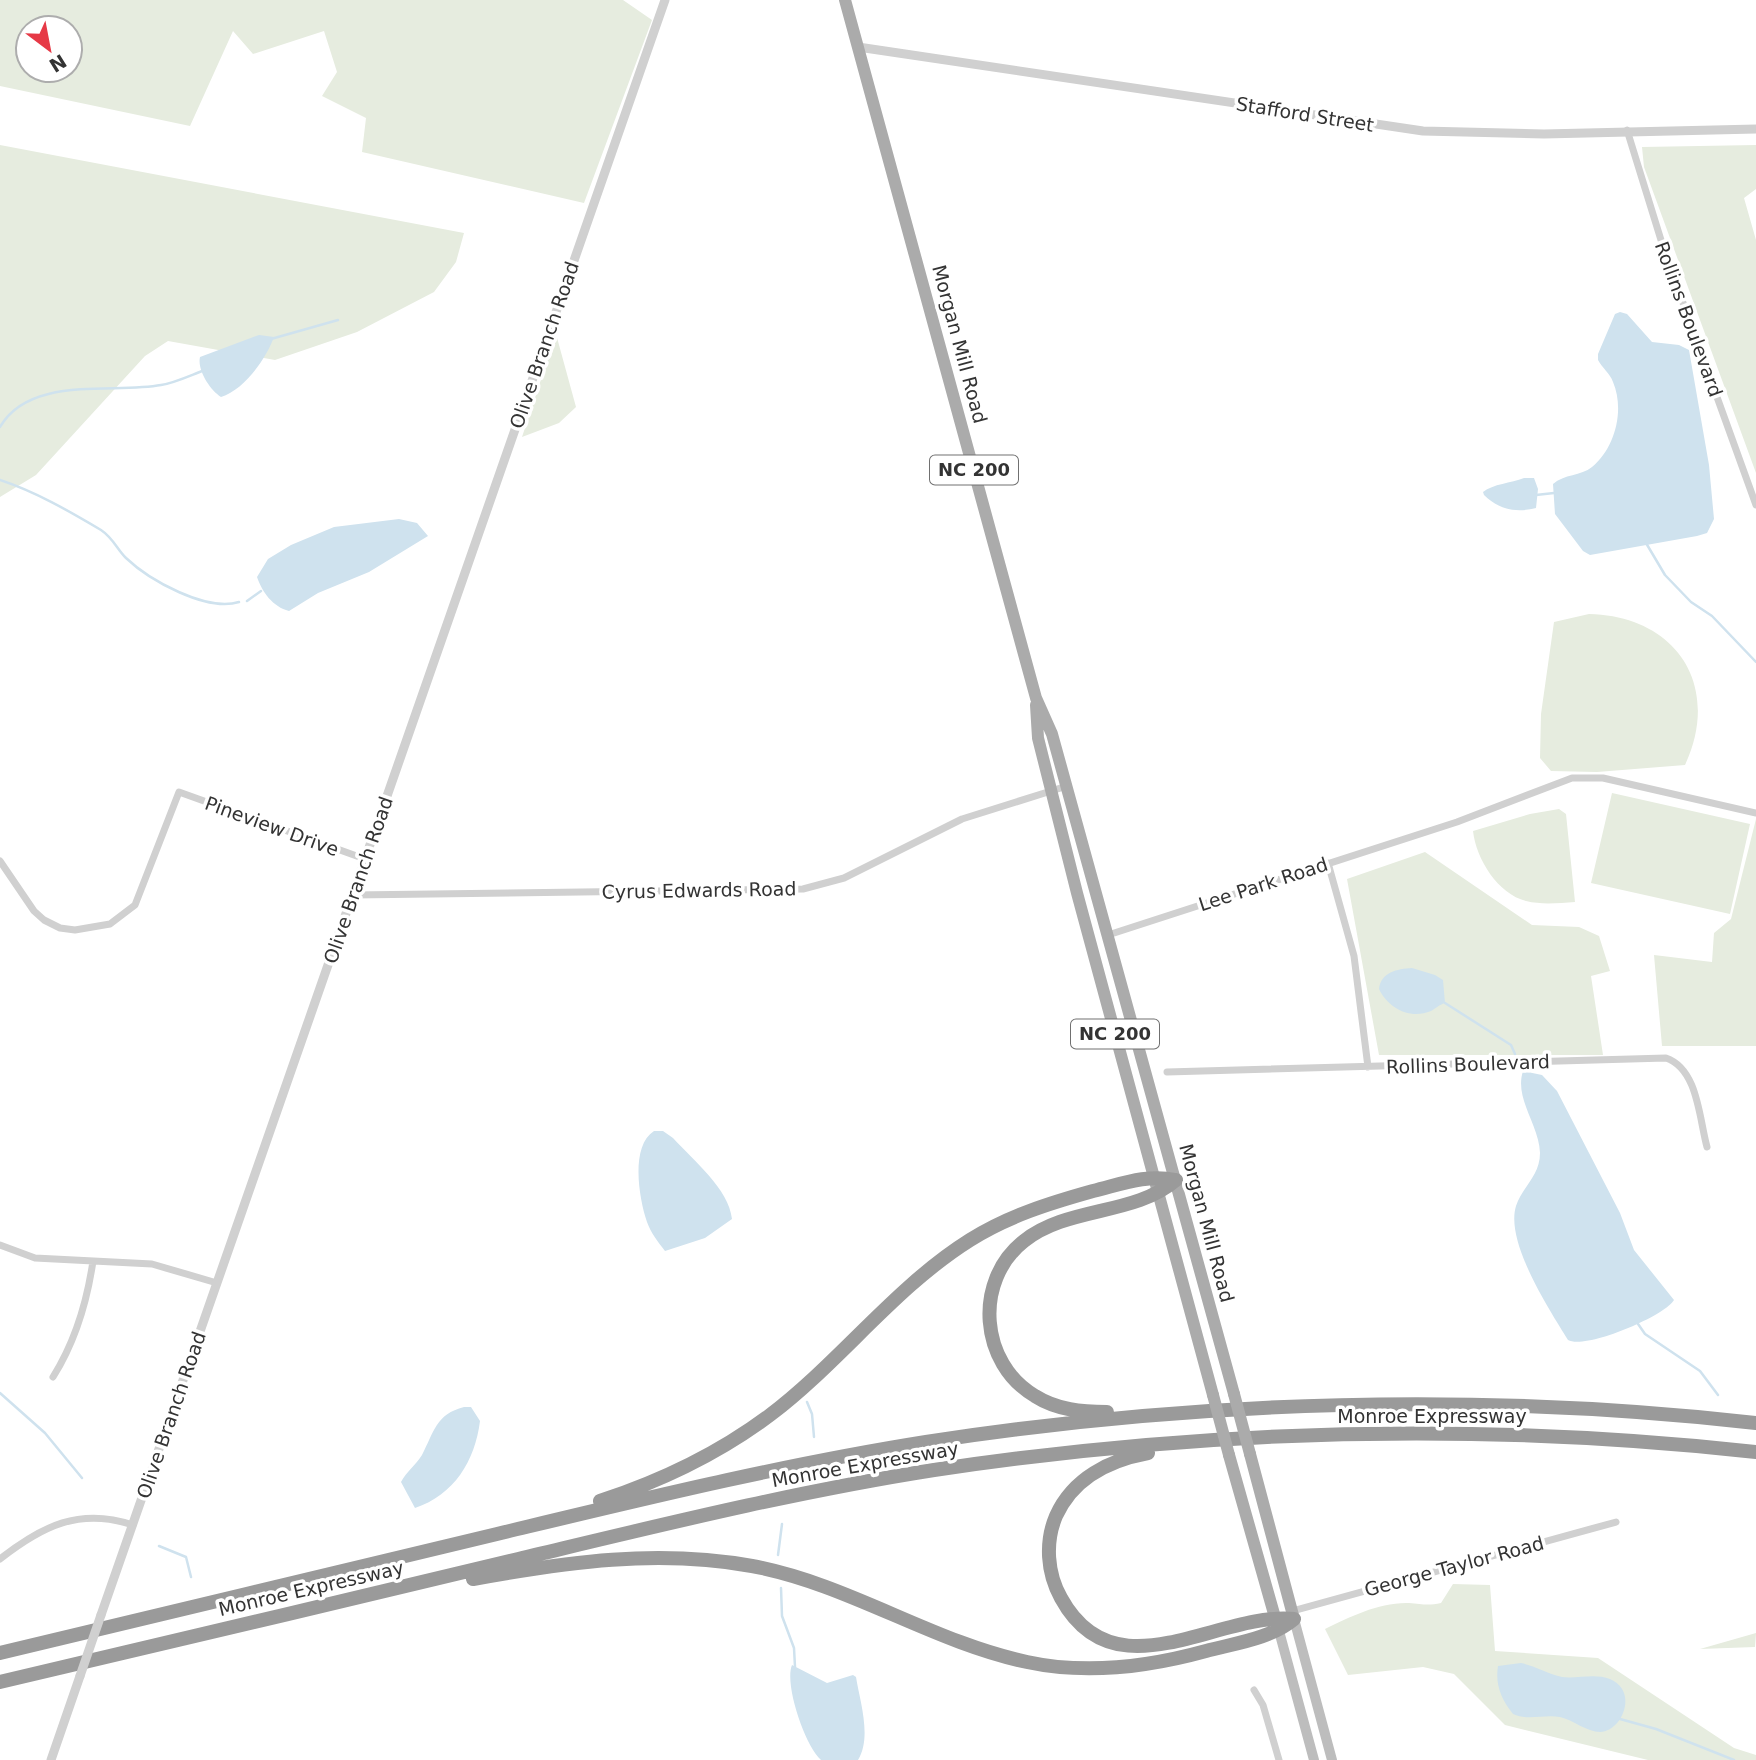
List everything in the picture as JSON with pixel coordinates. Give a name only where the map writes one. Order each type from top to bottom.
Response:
[{"type":"highway","points":[[509,1531],[644,1485],[701,1459],[736,1438],[803,1387],[934,1266],[984,1231],[1041,1206],[1154,1175],[1175,1180]]},
{"type":"highway","points":[[1175,1180],[1159,1194],[1068,1219],[1024,1241],[1008,1256],[997,1276],[990,1298],[989,1322],[994,1345],[1010,1375],[1026,1391],[1044,1401],[1086,1411],[1175,1414]]},
{"type":"highway","name":"Monroe Expressway","points":[[0,1653],[741,1476],[864,1452],[988,1433],[1175,1414],[1300,1407],[1464,1405],[1615,1411],[1756,1423]]},
{"type":"highway","name":"Monroe Expressway","points":[[0,1682],[710,1513],[869,1481],[1054,1454],[1208,1441],[1364,1434],[1488,1434],[1613,1440],[1756,1452]]},
{"type":"highway","points":[[1208,1441],[1121,1460],[1093,1473],[1077,1486],[1059,1510],[1050,1537],[1050,1568],[1055,1588],[1071,1614],[1087,1629],[1106,1640],[1127,1645],[1170,1644],[1273,1617],[1293,1615]]},
{"type":"highway","points":[[330,1604],[568,1562],[661,1556],[723,1562],[784,1573],[852,1596],[988,1651],[1049,1665],[1091,1668],[1142,1665],[1279,1631],[1293,1615]]},
{"type":"main road","name":"Morgan Mill Road","points":[[845,0],[1036,698],[1052,734],[1067,786],[1332,1760]]},
{"type":"main road","name":"Morgan Mill Road","points":[[1036,698],[1038,738],[1229,1455],[1314,1760]]},
{"type":"street","name":"Olive Branch Road","points":[[51,1760],[665,0]]},
{"type":"street","name":"Stafford Street","points":[[858,47],[1423,131],[1544,134],[1756,129]]},
{"type":"street","name":"Rollins Boulevard","points":[[1628,130],[1665,253],[1756,505]]},
{"type":"street","name":"Lee Park Road","points":[[1108,935],[1583,776],[1603,778],[1756,813]]},
{"type":"street","name":"Cyrus Edwards Road","points":[[353,895],[803,889],[844,878],[962,819],[1067,786]]},
{"type":"street","name":"Pineview Drive","points":[[0,861],[34,911],[60,928],[75,930],[110,924],[135,905],[179,792],[365,859]]},
{"type":"street","points":[[1328,863],[1354,956],[1368,1067]]},
{"type":"street","name":"Rollins Boulevard","points":[[1167,1072],[1665,1058],[1680,1066],[1689,1079],[1707,1147]]},
{"type":"street","points":[[0,1245],[35,1258],[152,1264],[217,1283]]},
{"type":"street","points":[[53,1377],[65,1357],[79,1323],[93,1261]]},
{"type":"street","points":[[0,1559],[40,1530],[73,1518],[109,1518],[133,1525]]},
{"type":"street","name":"George Taylor Road","points":[[1293,1615],[1616,1522]]},
{"type":"street","points":[[1254,1690],[1263,1705],[1279,1760]]},
{"type":"shaded area","points":[[0,0],[623,0],[652,20],[584,203],[362,152],[366,118],[322,96],[337,72],[324,31],[253,54],[233,31],[190,126],[0,86]]},
{"type":"shaded area","points":[[0,145],[464,233],[456,262],[434,292],[357,332],[275,360],[168,341],[145,356],[36,475],[0,497]]},
{"type":"shaded area","points":[[1756,145],[1756,189],[1744,198],[1756,240],[1756,473],[1644,167],[1642,147]]},
{"type":"shaded area","points":[[556,334],[576,407],[559,423],[522,437]]},
{"type":"shaded area","points":[[1589,614],[1620,618],[1646,627],[1667,642],[1684,660],[1694,683],[1698,708],[1695,736],[1685,765],[1597,772],[1551,771],[1540,758],[1541,714],[1554,622]]},
{"type":"shaded area","points":[[1612,793],[1750,824],[1730,914],[1591,883]]},
{"type":"shaded area","points":[[1559,809],[1566,814],[1575,902],[1538,903],[1516,897],[1506,891],[1490,874],[1479,853],[1473,831],[1530,814]]},
{"type":"shaded area","points":[[1756,819],[1756,1046],[1662,1046],[1654,955],[1712,962],[1714,933],[1731,919]]},
{"type":"shaded area","points":[[1425,852],[1532,925],[1579,927],[1599,936],[1610,971],[1591,976],[1603,1055],[1379,1055],[1347,879]]},
{"type":"shaded area","points":[[1453,1584],[1490,1585],[1495,1651],[1598,1658],[1734,1748],[1756,1755],[1756,1760],[1648,1760],[1505,1725],[1454,1674],[1423,1667],[1348,1675],[1325,1629],[1365,1611],[1387,1605],[1441,1603]]},
{"type":"shaded area","points":[[1756,1633],[1755,1647],[1700,1649]]},
{"type":"water","points":[[1615,314],[1627,314],[1652,342],[1679,345],[1689,350],[1709,465],[1714,519],[1707,533],[1697,536],[1590,555],[1583,551],[1555,514],[1553,484],[1592,467],[1607,450],[1612,439],[1618,404],[1612,379],[1598,360],[1598,354]]},
{"type":"water","points":[[259,335],[274,337],[266,355],[246,381],[221,397],[205,379],[200,368],[200,357]]},
{"type":"water","points":[[1534,478],[1538,489],[1536,508],[1508,509],[1484,495],[1483,492],[1492,487]]},
{"type":"water","points":[[399,519],[417,523],[428,536],[369,572],[318,593],[289,611],[273,602],[259,583],[257,577],[268,559],[291,545],[334,527]]},
{"type":"water","points":[[1412,968],[1443,980],[1445,1003],[1431,1011],[1415,1014],[1400,1010],[1388,1002],[1379,989],[1380,983],[1386,975]]},
{"type":"water","points":[[1523,1071],[1542,1075],[1557,1091],[1620,1213],[1634,1250],[1674,1300],[1668,1307],[1624,1330],[1590,1340],[1568,1340],[1550,1311],[1523,1256],[1514,1221],[1516,1206],[1534,1175],[1540,1153],[1536,1132],[1524,1102],[1521,1081]]},
{"type":"water","points":[[654,1131],[663,1131],[673,1138],[709,1176],[724,1197],[732,1219],[705,1238],[665,1251],[647,1222],[639,1187],[642,1148],[646,1138]]},
{"type":"water","points":[[464,1407],[471,1407],[480,1421],[468,1463],[441,1495],[415,1508],[401,1482],[422,1455],[442,1419]]},
{"type":"water","points":[[1521,1663],[1562,1677],[1598,1676],[1610,1679],[1624,1692],[1624,1710],[1620,1718],[1608,1730],[1600,1732],[1560,1717],[1524,1717],[1513,1714],[1500,1691],[1498,1666]]},
{"type":"water","points":[[792,1665],[827,1683],[853,1675],[856,1677],[865,1730],[858,1760],[821,1760],[815,1753],[793,1700],[790,1674]]},
{"type":"waterway","points":[[271,339],[338,320]]},
{"type":"waterway","points":[[0,427],[14,411],[31,400],[51,393],[161,385],[202,371]]},
{"type":"waterway","points":[[0,480],[39,496],[101,530],[136,567],[163,584],[211,602],[239,602]]},
{"type":"waterway","points":[[1536,495],[1554,493]]},
{"type":"waterway","points":[[1646,543],[1665,575],[1691,602],[1712,616],[1756,662]]},
{"type":"waterway","points":[[247,601],[261,591]]},
{"type":"waterway","points":[[1445,1003],[1511,1045],[1515,1054]]},
{"type":"waterway","points":[[1636,1321],[1645,1334],[1700,1371],[1718,1395]]},
{"type":"waterway","points":[[0,1393],[45,1433],[82,1478]]},
{"type":"waterway","points":[[807,1402],[812,1414],[814,1437]]},
{"type":"waterway","points":[[778,1555],[782,1524]]},
{"type":"waterway","points":[[159,1546],[186,1557],[191,1577]]},
{"type":"waterway","points":[[781,1588],[782,1616],[794,1648],[795,1667]]},
{"type":"waterway","points":[[1620,1719],[1656,1729],[1734,1760]]}]
